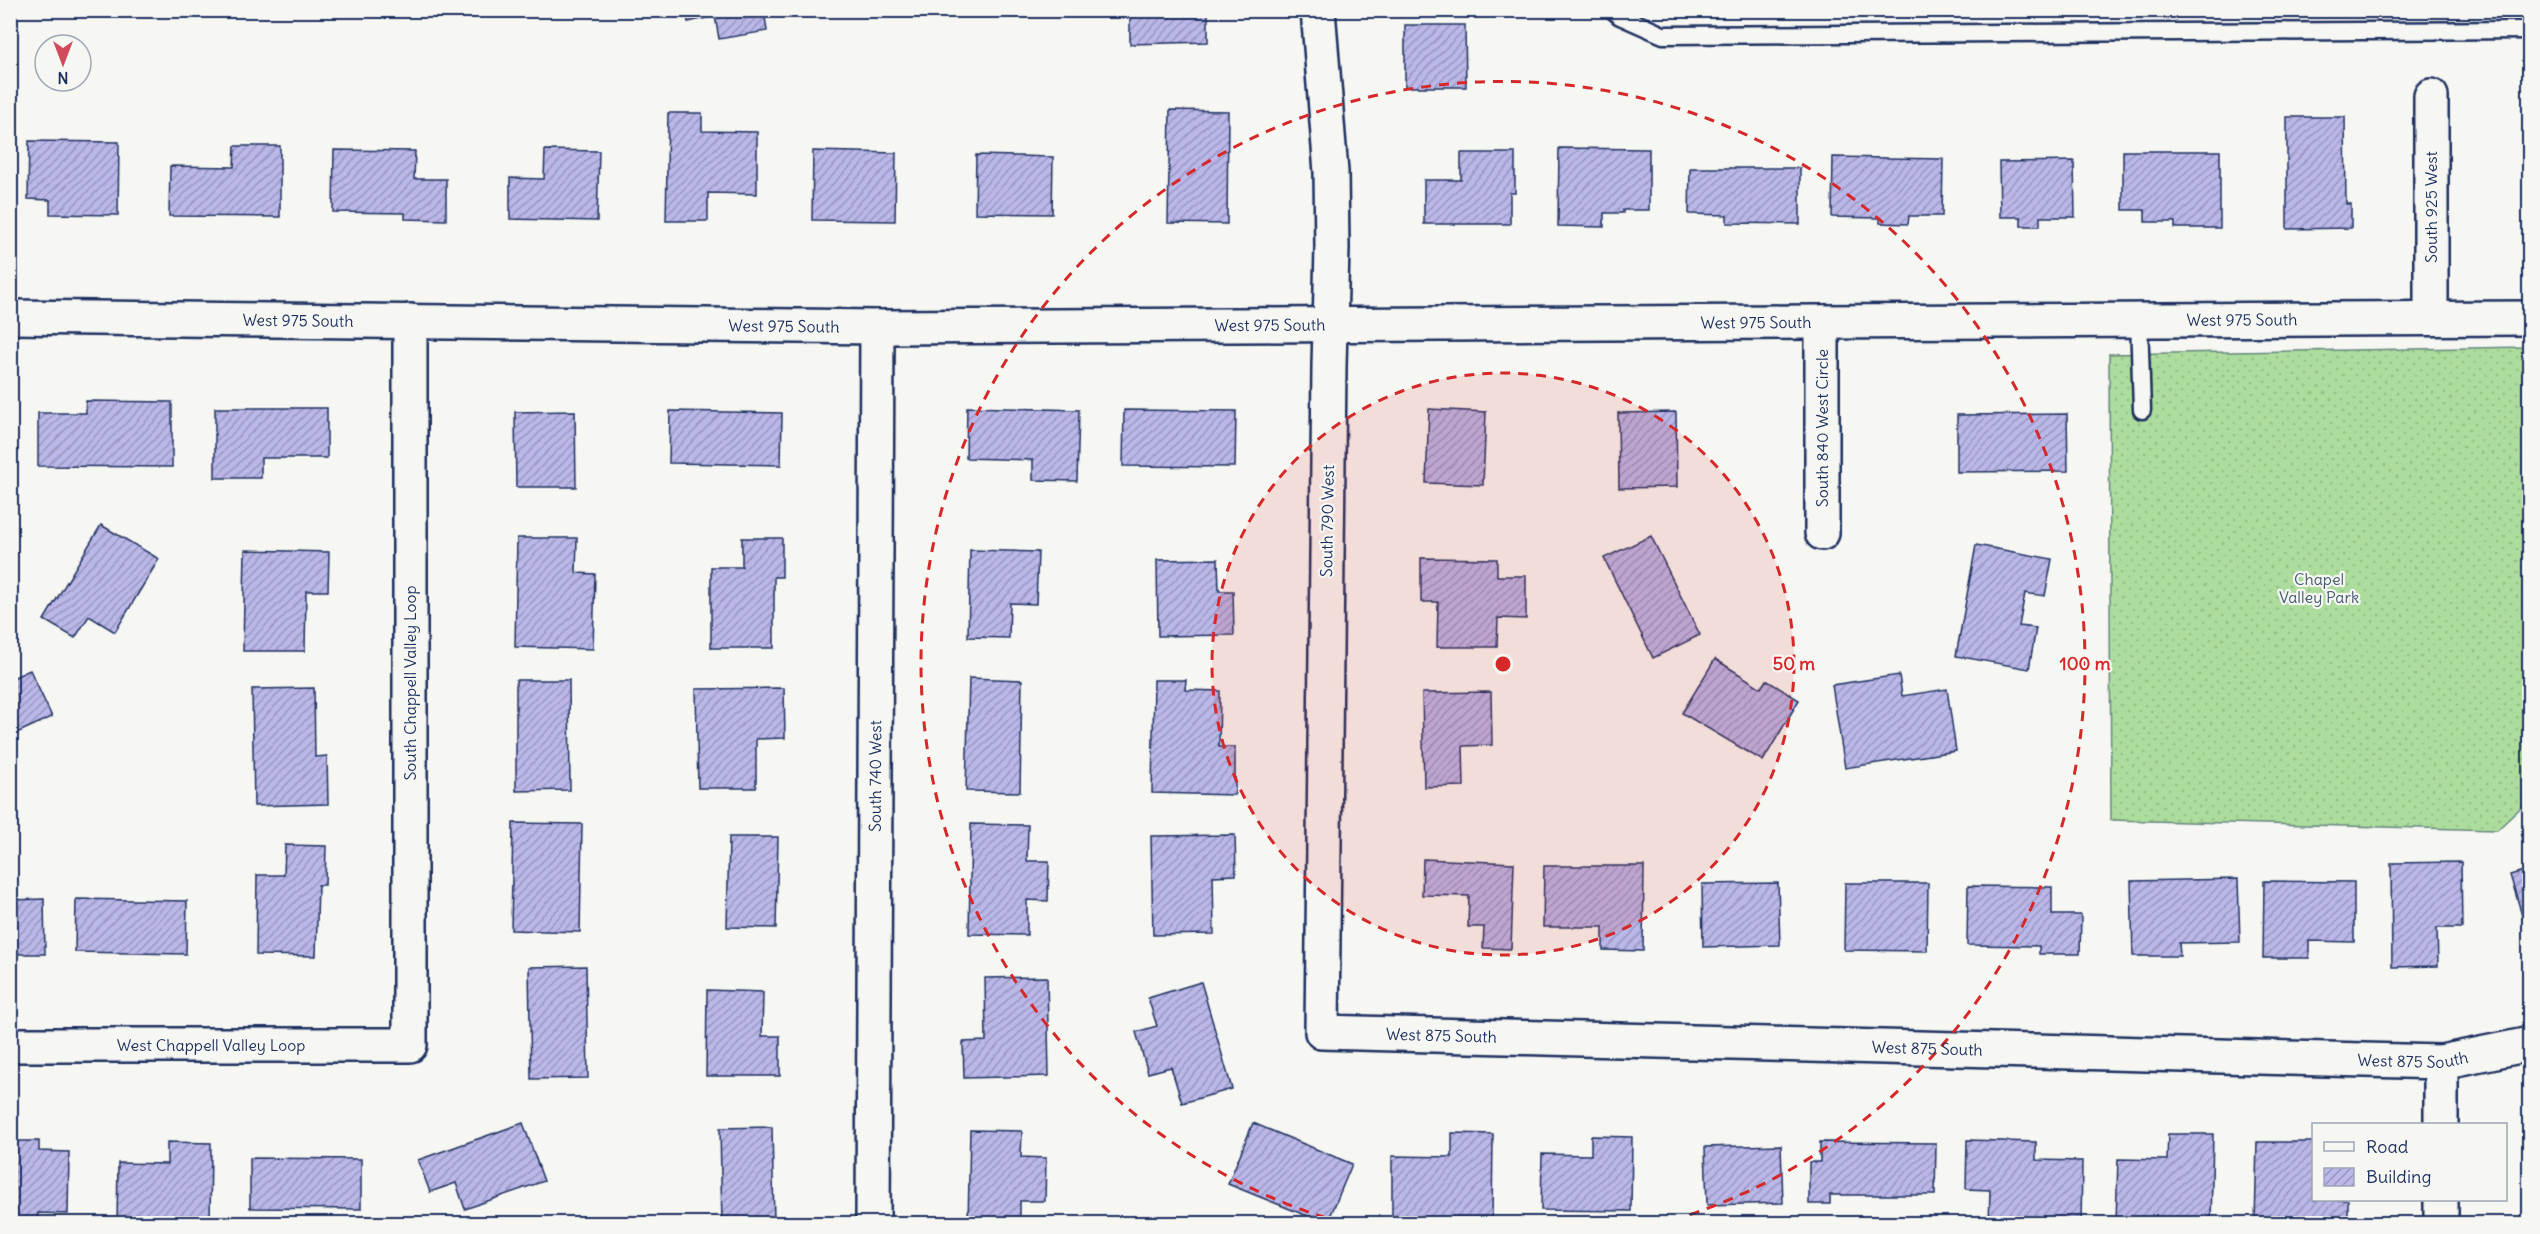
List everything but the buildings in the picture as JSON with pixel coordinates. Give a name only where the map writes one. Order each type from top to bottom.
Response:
[{"type":"street","name":"South 790 West","points":[[1318,10],[1331,172],[1332,248],[1322,1032]]},
{"type":"street","name":"South 925 West","points":[[2431,96],[2431,318]]},
{"type":"street","name":"West 975 South","points":[[10,317],[877,327],[2529,318]]},
{"type":"street","name":"South Chappell Valley Loop","points":[[410,321],[410,1045]]},
{"type":"street","name":"South 840 West Circle","points":[[1822,322],[1822,533]]},
{"type":"street","name":"South 740 West","points":[[873,1224],[877,327]]},
{"type":"street","name":"West 875 South","points":[[1322,1032],[2441,1062],[2529,1044]]},
{"type":"street","name":"West Chappell Valley Loop","points":[[10,1045],[410,1045]]},
{"type":"street","points":[[2441,1062],[2441,1123]]},
{"type":"street","points":[[2441,1201],[2441,1224]]},
{"type":"lane","points":[[1613,10],[1620,16],[1664,35],[2529,30]]},
{"type":"lane","points":[[2139,320],[2142,410]]},
{"type":"green space","name":"Chapel Valley Park","points":[[2529,347],[2529,800],[2497,830],[2111,820],[2109,354]]}]
